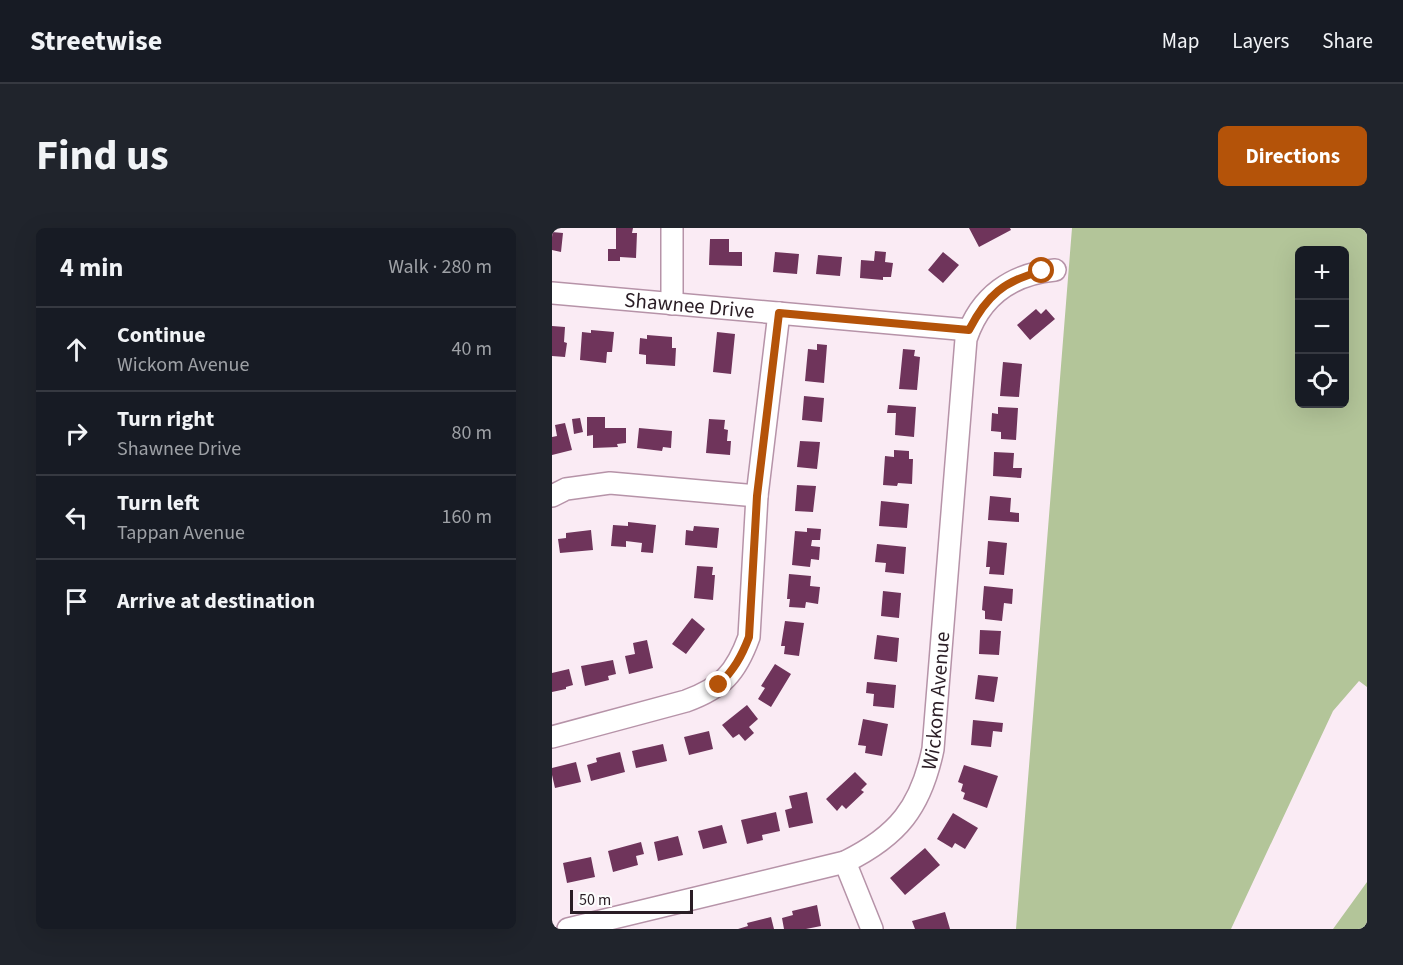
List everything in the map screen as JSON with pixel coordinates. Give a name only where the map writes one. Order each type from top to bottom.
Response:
[{"type":"street","points":[[672,228],[672,304]]},
{"type":"street","name":"Wickom Avenue","points":[[568,929],[845,861],[866,851],[888,836],[905,817],[918,796],[928,772],[933,748],[966,339],[978,312],[1007,284],[1042,271],[1055,270]]},
{"type":"street","name":"Shawnee Drive","points":[[552,293],[969,330]]},
{"type":"street","points":[[552,737],[703,695],[719,685],[732,672],[742,655],[749,637],[757,496],[779,313]]},
{"type":"street","points":[[552,496],[566,489],[610,483],[757,496]]},
{"type":"street","points":[[845,861],[872,929]]},
{"type":"green space","points":[[1072,228],[1367,228],[1367,687],[1359,681],[1333,711],[1231,929],[1016,929]]},
{"type":"green space","points":[[1367,882],[1367,929],[1333,929]]},
{"type":"building","points":[[616,228],[633,228],[632,233],[637,233],[636,258],[620,257],[620,261],[608,261],[608,249],[616,249]]},
{"type":"building","points":[[969,228],[1010,228],[1011,230],[979,247]]},
{"type":"building","points":[[552,232],[563,233],[561,252],[552,250]]},
{"type":"building","points":[[710,239],[729,239],[729,252],[742,252],[742,266],[709,265]]},
{"type":"building","points":[[875,251],[886,252],[885,262],[893,263],[891,277],[883,277],[883,280],[860,278],[861,260],[874,261]]},
{"type":"building","points":[[775,252],[799,254],[797,274],[773,272]]},
{"type":"building","points":[[943,252],[959,265],[943,283],[928,270]]},
{"type":"building","points":[[818,255],[842,257],[840,276],[816,274]]},
{"type":"building","points":[[1036,309],[1041,314],[1046,309],[1055,319],[1030,340],[1017,325]]},
{"type":"building","points":[[552,326],[565,327],[564,342],[567,343],[565,357],[552,356]]},
{"type":"building","points":[[591,330],[614,332],[612,352],[607,352],[606,363],[580,360],[582,332],[591,333]]},
{"type":"building","points":[[717,332],[735,334],[731,374],[713,372]]},
{"type":"building","points":[[647,335],[672,337],[672,348],[676,348],[675,366],[646,364],[646,355],[639,354],[640,338],[647,339]]},
{"type":"building","points":[[817,344],[827,345],[824,383],[805,381],[808,349],[817,350]]},
{"type":"building","points":[[903,349],[915,350],[914,356],[920,357],[917,390],[899,389]]},
{"type":"building","points":[[1003,362],[1022,364],[1019,397],[1000,396]]},
{"type":"building","points":[[804,396],[824,398],[822,422],[802,420]]},
{"type":"building","points":[[888,405],[916,407],[914,437],[895,435],[896,413],[887,413]]},
{"type":"building","points":[[998,407],[1018,408],[1016,440],[1001,439],[1001,432],[991,431],[992,413],[998,414]]},
{"type":"building","points":[[587,417],[605,417],[605,428],[626,428],[626,443],[617,444],[618,447],[593,448],[593,435],[587,436]]},
{"type":"building","points":[[580,418],[583,432],[574,434],[572,419]]},
{"type":"building","points":[[709,419],[725,420],[724,429],[728,430],[727,441],[731,441],[730,455],[706,453]]},
{"type":"building","points":[[565,423],[572,450],[552,455],[552,437],[557,436],[555,425]]},
{"type":"building","points":[[639,428],[672,431],[671,448],[663,447],[662,451],[637,448]]},
{"type":"building","points":[[800,441],[820,442],[817,469],[797,467]]},
{"type":"building","points":[[894,450],[909,451],[909,459],[913,459],[912,484],[883,485],[885,456],[894,457]]},
{"type":"building","points":[[994,452],[1014,453],[1013,468],[1022,468],[1021,478],[993,476]]},
{"type":"building","points":[[797,485],[816,486],[813,512],[795,511]]},
{"type":"building","points":[[990,496],[1011,498],[1010,512],[1019,513],[1019,522],[988,520]]},
{"type":"building","points":[[881,501],[909,504],[907,528],[879,526]]},
{"type":"building","points":[[628,522],[656,525],[653,553],[641,552],[642,543],[626,541],[626,547],[611,546],[613,525],[628,526]]},
{"type":"building","points":[[694,526],[719,528],[717,548],[685,545],[686,530],[693,531]]},
{"type":"building","points":[[807,528],[821,529],[820,540],[812,540],[811,546],[820,547],[819,560],[811,559],[810,567],[792,565],[795,531],[807,532]]},
{"type":"building","points":[[591,530],[593,550],[560,553],[558,539],[566,538],[566,533]]},
{"type":"building","points":[[988,541],[1007,543],[1004,575],[989,574],[990,567],[986,567]]},
{"type":"building","points":[[877,544],[906,547],[904,574],[885,572],[886,563],[875,562]]},
{"type":"building","points":[[697,566],[713,567],[712,575],[715,575],[713,600],[694,598]]},
{"type":"building","points":[[789,574],[811,576],[810,586],[820,587],[818,604],[806,602],[805,608],[789,607],[790,599],[787,599]]},
{"type":"building","points":[[984,586],[1013,589],[1012,604],[1004,603],[1002,621],[985,619],[985,611],[982,610]]},
{"type":"building","points":[[883,591],[901,593],[899,618],[881,616]]},
{"type":"building","points":[[692,618],[705,629],[686,654],[672,644]]},
{"type":"building","points":[[785,621],[804,623],[799,656],[784,654],[785,646],[781,646]]},
{"type":"building","points":[[980,630],[1001,631],[999,655],[979,654]]},
{"type":"building","points":[[877,635],[899,638],[897,662],[874,659]]},
{"type":"building","points":[[647,640],[653,668],[629,674],[625,656],[635,654],[633,643]]},
{"type":"building","points":[[613,660],[616,674],[608,676],[609,680],[585,686],[581,666]]},
{"type":"building","points":[[775,664],[791,674],[771,707],[758,699],[765,688],[761,686]]},
{"type":"building","points":[[569,669],[573,685],[552,692],[552,673]]},
{"type":"building","points":[[978,675],[998,677],[994,702],[975,699]]},
{"type":"building","points":[[867,682],[896,685],[894,708],[873,706],[874,694],[866,693]]},
{"type":"building","points":[[747,705],[758,719],[749,727],[754,733],[745,741],[739,734],[733,738],[722,725]]},
{"type":"building","points":[[863,719],[888,724],[882,756],[865,753],[866,746],[858,745]]},
{"type":"building","points":[[973,720],[1003,723],[1002,732],[993,731],[991,747],[971,745]]},
{"type":"building","points":[[709,731],[713,749],[689,755],[684,737]]},
{"type":"building","points":[[663,744],[667,761],[636,768],[632,751]]},
{"type":"building","points":[[620,752],[625,772],[591,781],[587,765],[597,762],[596,758]]},
{"type":"building","points":[[576,762],[581,782],[555,788],[552,768]]},
{"type":"building","points":[[964,765],[998,776],[987,808],[963,799],[965,793],[961,791],[963,784],[958,782]]},
{"type":"building","points":[[855,772],[867,784],[861,790],[864,792],[846,809],[842,805],[837,811],[826,799]]},
{"type":"building","points":[[807,792],[813,823],[789,828],[785,810],[792,808],[789,796]]},
{"type":"building","points":[[776,812],[780,831],[762,835],[763,840],[747,844],[741,820]]},
{"type":"building","points":[[953,813],[978,828],[965,849],[955,843],[952,848],[937,839]]},
{"type":"building","points":[[722,825],[727,843],[703,849],[698,831]]},
{"type":"building","points":[[678,836],[683,855],[658,861],[654,842]]},
{"type":"building","points":[[641,842],[644,854],[636,856],[638,865],[613,872],[608,851]]},
{"type":"building","points":[[925,848],[940,865],[905,895],[890,878]]},
{"type":"building","points":[[591,857],[595,877],[567,883],[563,863]]},
{"type":"building","points":[[817,905],[821,926],[784,929],[782,918],[793,915],[792,911]]},
{"type":"building","points":[[945,912],[950,929],[915,929],[912,921]]},
{"type":"building","points":[[771,917],[774,929],[738,929],[748,926],[747,923]]},
{"type":"route","points":[[719,685],[732,672],[749,637],[757,496],[779,313],[969,330],[978,312],[1007,284],[1042,271]]}]
